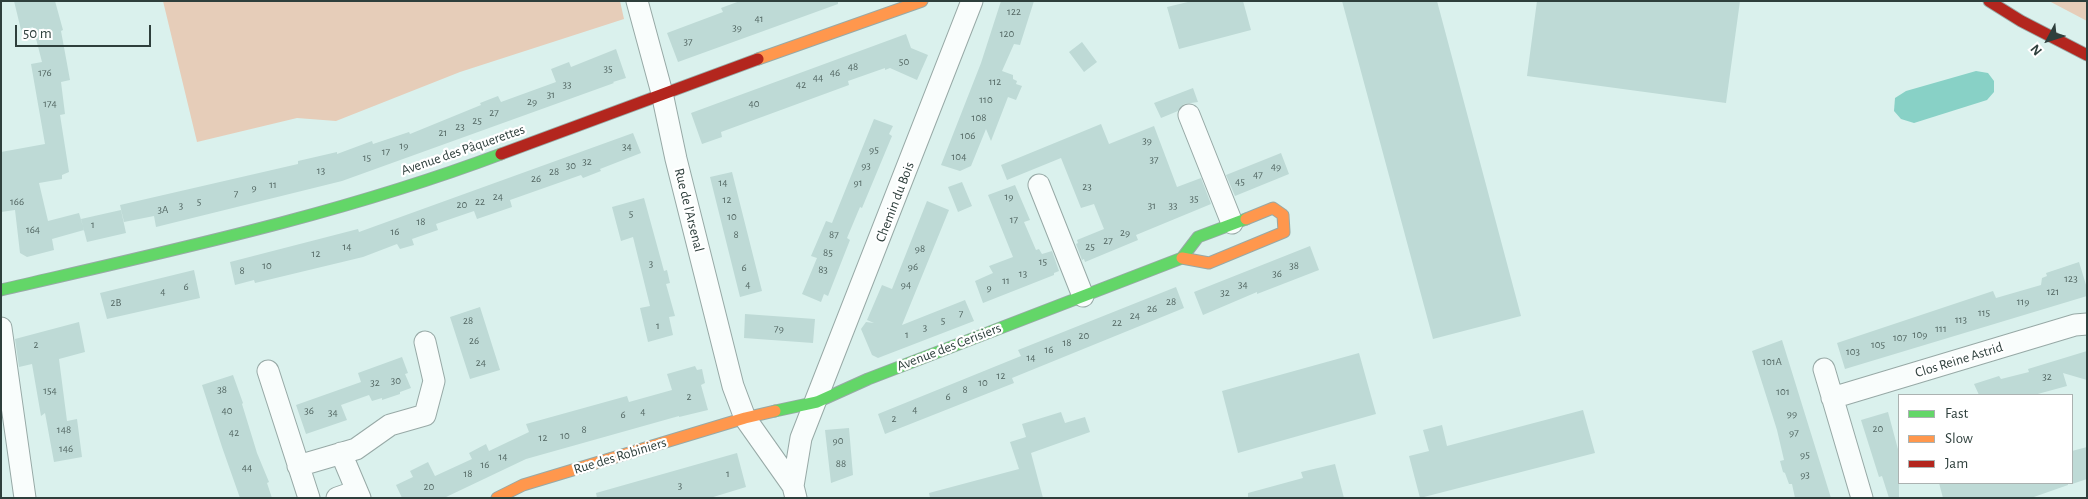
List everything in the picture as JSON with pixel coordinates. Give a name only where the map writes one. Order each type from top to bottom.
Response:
[{"type":"main road","name":"Avenue des Pâquerettes","points":[[1,290],[235,236],[448,174],[662,93],[922,1]]},
{"type":"main road","points":[[1989,1],[2021,21],[2087,55]]},
{"type":"main road","points":[[1273,208],[1283,216],[1284,232],[1209,263],[1182,258],[1198,237],[1273,208]]},
{"type":"main road","name":"Avenue des Cerisiers","points":[[817,402],[868,379],[1182,258]]},
{"type":"main road","points":[[744,418],[817,402]]},
{"type":"main road","name":"Rue des Robiniers","points":[[497,498],[523,485],[744,418]]},
{"type":"street","name":"Rue de l'Arsenal","points":[[637,1],[662,93],[676,159],[733,386],[744,418]]},
{"type":"street","name":"Chemin du Bois","points":[[795,492],[801,438],[817,402],[972,1]]},
{"type":"street","points":[[1189,115],[1232,224]]},
{"type":"street","points":[[1039,185],[1083,296]]},
{"type":"street","name":"Clos Reine Astrid","points":[[1832,398],[2075,324],[2087,324]]},
{"type":"street","points":[[1,328],[25,498]]},
{"type":"street","points":[[298,466],[356,448],[390,425],[425,415],[434,381],[425,342]]},
{"type":"street","points":[[1824,369],[1862,498]]},
{"type":"street","points":[[268,371],[309,498]]},
{"type":"street","name":"Chemin du Bois","points":[[744,418],[795,492]]},
{"type":"street","points":[[341,453],[351,496]]},
{"type":"shaded area","points":[[163,1],[620,1],[624,19],[460,72],[336,121],[297,118],[197,142]]},
{"type":"shaded area","points":[[2049,1],[2087,1],[2087,21]]},
{"type":"shaded area","points":[[1976,71],[1988,73],[1994,81],[1994,92],[1987,100],[1914,123],[1901,119],[1894,111],[1895,98],[1906,91]]},
{"type":"building","points":[[14,1],[55,1],[63,30],[61,31],[70,80],[61,82],[65,114],[60,115],[69,172],[62,175],[62,179],[39,183],[48,221],[79,213],[84,230],[52,239],[54,250],[27,257],[20,253],[15,210],[1,212],[1,152],[45,144],[31,64],[42,62],[33,27],[21,30]]},
{"type":"building","points":[[740,1],[838,1],[838,4],[678,62],[667,33],[723,12],[721,8]]},
{"type":"building","points":[[1001,1],[1034,1],[1020,45],[1014,44],[1002,71],[1013,75],[1013,79],[1017,81],[1016,84],[1022,86],[1016,100],[1008,97],[991,141],[986,129],[971,166],[960,171],[941,165],[981,63]]},
{"type":"building","points":[[1192,1],[1243,1],[1251,30],[1179,49],[1167,7]]},
{"type":"building","points":[[1342,1],[1437,1],[1521,316],[1433,339]]},
{"type":"building","points":[[1537,1],[1740,1],[1726,103],[1527,76]]},
{"type":"building","points":[[906,34],[911,48],[928,55],[917,80],[890,68],[885,70],[885,68],[848,81],[849,85],[721,132],[722,137],[702,144],[691,113]]},
{"type":"building","points":[[1082,42],[1097,62],[1084,72],[1069,52]]},
{"type":"building","points":[[616,49],[626,78],[342,181],[156,227],[154,216],[124,222],[120,205],[298,164],[298,161],[337,152],[337,154],[372,141],[373,144],[409,132],[410,134],[481,105],[480,103],[498,96],[501,102],[556,82],[551,69],[569,62],[571,67]]},
{"type":"building","points":[[1193,88],[1198,102],[1184,104],[1178,111],[1161,118],[1154,103]]},
{"type":"building","points":[[874,119],[893,126],[889,134],[892,136],[862,208],[860,207],[847,238],[850,240],[828,296],[824,294],[821,302],[802,294],[817,258],[811,256],[826,221],[832,223]]},
{"type":"building","points":[[1101,124],[1109,144],[1154,126],[1177,187],[1201,178],[1211,204],[1136,235],[1138,240],[1085,262],[1084,259],[1082,260],[1076,244],[1078,243],[1077,240],[1104,229],[1094,204],[1081,208],[1061,158],[1007,180],[1001,165]]},
{"type":"building","points":[[633,133],[641,153],[600,169],[601,171],[583,178],[581,175],[510,200],[512,207],[477,219],[474,211],[436,224],[438,230],[412,239],[414,245],[400,249],[397,244],[363,257],[255,283],[254,280],[235,285],[230,262],[358,229],[359,232]]},
{"type":"building","points":[[1281,153],[1289,174],[1235,196],[1226,175]]},
{"type":"building","points":[[732,172],[762,291],[740,297],[710,177]]},
{"type":"building","points":[[962,182],[972,206],[958,212],[948,187]]},
{"type":"building","points":[[1015,185],[1030,220],[1024,222],[1036,250],[1039,249],[1042,254],[1052,251],[1059,271],[1054,273],[1054,275],[983,303],[975,281],[993,273],[989,266],[1013,257],[988,195]]},
{"type":"building","points":[[644,198],[664,271],[667,270],[670,283],[666,284],[675,316],[669,317],[673,335],[648,342],[640,308],[650,306],[633,237],[621,241],[612,207]]},
{"type":"building","points":[[927,201],[949,210],[902,325],[965,300],[974,321],[878,358],[872,355],[861,329],[866,322],[874,323],[867,320],[882,285],[892,289]]},
{"type":"building","points":[[121,210],[126,233],[87,242],[81,219]]},
{"type":"building","points":[[1310,246],[1319,270],[1257,294],[1257,292],[1203,315],[1194,292]]},
{"type":"building","points":[[2079,262],[2087,288],[2087,296],[1845,369],[1837,343],[1993,291],[1996,298],[2041,285],[2042,278],[2047,276],[2046,273]]},
{"type":"building","points":[[194,270],[200,298],[107,319],[100,293]]},
{"type":"building","points":[[1176,287],[1184,308],[1012,378],[1014,383],[885,434],[878,414],[1021,356],[1018,350]]},
{"type":"building","points":[[480,307],[500,370],[470,379],[450,317]]},
{"type":"building","points":[[745,314],[815,319],[813,343],[744,338]]},
{"type":"building","points":[[79,322],[85,352],[59,359],[67,421],[77,419],[82,457],[54,462],[45,413],[41,416],[32,364],[19,367],[15,339]]},
{"type":"building","points":[[1782,340],[1831,498],[1795,498],[1792,484],[1789,484],[1783,472],[1780,461],[1784,460],[1777,430],[1752,351]]},
{"type":"building","points":[[2087,351],[2087,380],[2063,373],[2067,386],[2038,394],[1979,394],[1974,384],[1999,376],[2001,379],[2029,372],[2028,369]]},
{"type":"building","points":[[1359,353],[1376,414],[1238,453],[1222,391]]},
{"type":"building","points":[[402,357],[408,373],[405,374],[411,388],[382,400],[382,398],[372,401],[369,395],[341,405],[347,420],[306,434],[296,405],[361,382],[358,373]]},
{"type":"building","points":[[695,366],[697,370],[702,369],[705,383],[701,385],[708,410],[679,416],[526,459],[444,498],[402,498],[396,485],[413,477],[410,471],[428,462],[435,476],[472,459],[469,453],[486,444],[489,451],[529,432],[526,424],[627,396],[629,402],[672,390],[667,374]]},
{"type":"building","points":[[233,375],[257,453],[269,482],[267,483],[272,498],[240,498],[202,385]]},
{"type":"building","points":[[1583,410],[1595,453],[1420,498],[1409,456],[1429,451],[1423,430],[1442,425],[1447,446]]},
{"type":"building","points":[[1061,412],[1065,423],[1085,417],[1090,432],[1031,453],[1043,498],[930,498],[929,493],[1019,469],[1010,442],[1026,437],[1022,424]]},
{"type":"building","points":[[1888,412],[1898,449],[1899,498],[1889,498],[1882,476],[1879,477],[1861,420]]},
{"type":"building","points":[[849,428],[853,475],[831,483],[825,430]]},
{"type":"building","points":[[2087,447],[2087,479],[2073,484],[2073,451]]},
{"type":"building","points":[[737,453],[746,487],[710,498],[597,498],[596,493]]},
{"type":"building","points":[[1335,464],[1344,498],[1248,498],[1248,493],[1303,478],[1301,472]]},
{"type":"building","points":[[1939,484],[2068,484],[2031,498],[1943,498]]},
{"type":"traffic: fast","points":[[1,290],[190,246],[316,214],[440,176],[501,154]]},
{"type":"traffic: fast","points":[[775,411],[817,402],[868,379],[1182,258],[1198,237],[1246,219]]},
{"type":"traffic: slow","points":[[758,59],[922,1]]},
{"type":"traffic: slow","points":[[1182,258],[1209,263],[1284,232],[1283,215],[1273,208],[1246,219]]},
{"type":"traffic: slow","points":[[497,498],[523,485],[745,418],[775,411]]},
{"type":"traffic: jam","points":[[1989,1],[2021,21],[2087,55]]},
{"type":"traffic: jam","points":[[501,154],[758,59]]}]
